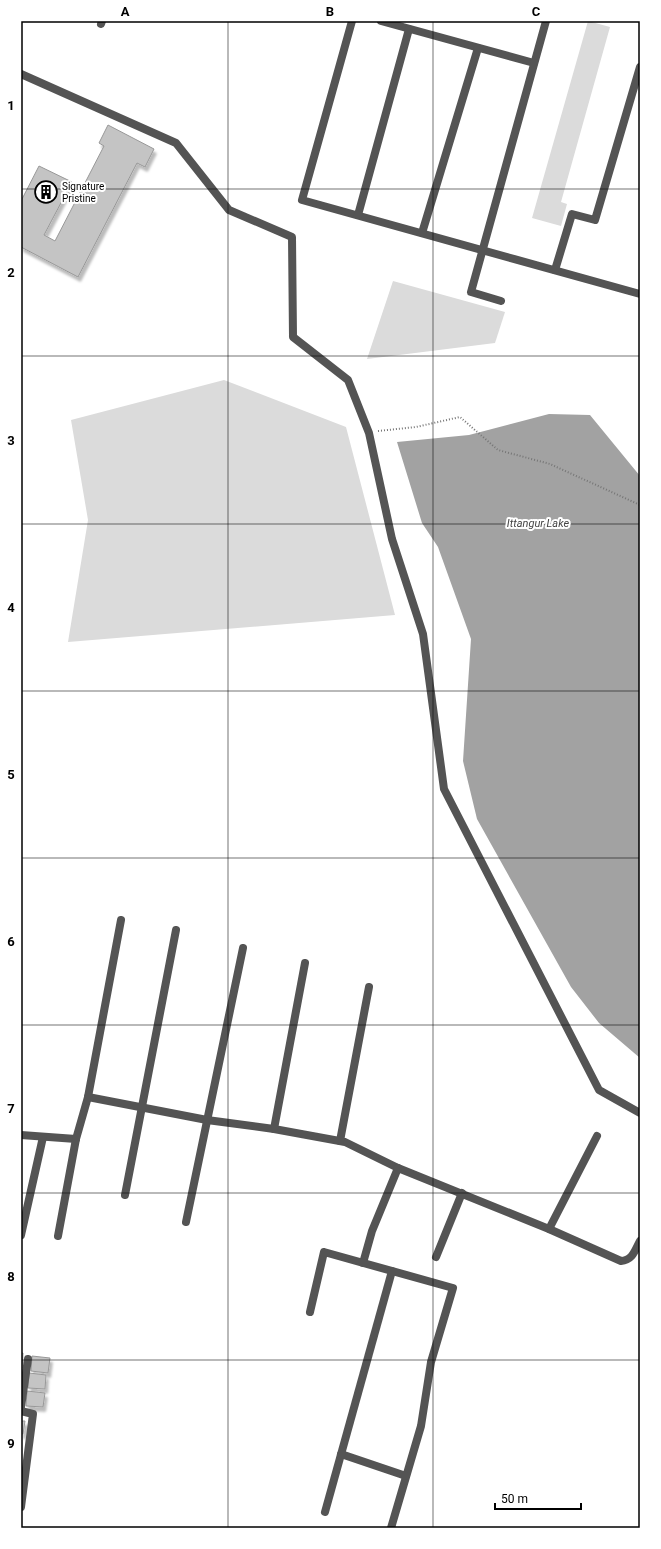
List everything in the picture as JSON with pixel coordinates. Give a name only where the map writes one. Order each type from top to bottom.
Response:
[{"type":"street","points":[[352,21],[302,200],[640,294]]},
{"type":"street","points":[[381,21],[534,63]]},
{"type":"street","points":[[501,301],[471,292],[546,21]]},
{"type":"street","points":[[358,215],[409,29]]},
{"type":"street","points":[[422,233],[478,48]]},
{"type":"street","points":[[555,270],[572,214],[595,220],[640,67]]},
{"type":"street","points":[[21,74],[176,143],[229,210],[292,237],[293,337],[348,380],[368,433],[392,538],[423,634],[444,789],[599,1090],[640,1113]]},
{"type":"street","points":[[58,1236],[76,1140],[88,1097],[121,920]]},
{"type":"street","points":[[125,1195],[176,930]]},
{"type":"street","points":[[186,1222],[243,948]]},
{"type":"street","points":[[274,1129],[305,963]]},
{"type":"street","points":[[340,1141],[369,987]]},
{"type":"street","points":[[88,1097],[207,1120],[274,1129],[340,1141],[398,1168],[549,1229],[621,1261],[627,1261],[632,1257],[640,1241]]},
{"type":"street","points":[[21,1135],[76,1140]]},
{"type":"street","points":[[549,1229],[597,1136]]},
{"type":"street","points":[[21,1235],[43,1137]]},
{"type":"street","points":[[363,1263],[372,1231],[398,1168]]},
{"type":"street","points":[[436,1257],[462,1194]]},
{"type":"street","points":[[310,1312],[324,1252],[453,1288],[431,1362],[421,1426],[391,1528]]},
{"type":"street","points":[[325,1512],[392,1271]]},
{"type":"street","points":[[21,1407],[28,1359]]},
{"type":"street","points":[[21,1412],[33,1414],[21,1507]]},
{"type":"street","points":[[342,1454],[406,1476]]},
{"type":"path","points":[[368,433],[416,426],[460,417],[498,450],[550,464],[640,505]]},
{"type":"shaded area","points":[[588,21],[610,27],[561,202],[567,204],[561,226],[532,218]]},
{"type":"shaded area","points":[[393,281],[505,312],[495,343],[367,359]]},
{"type":"shaded area","points":[[224,380],[346,427],[395,615],[68,642],[88,520],[71,420]]},
{"type":"water","name":"Ittangur Lake","points":[[549,414],[590,415],[640,476],[640,1058],[599,1023],[571,987],[477,819],[463,761],[471,639],[438,547],[422,523],[397,442],[469,435]]},
{"type":"building","name":"Signature Pristine","points":[[108,125],[154,149],[145,167],[137,163],[78,277],[21,247],[21,201],[39,166],[72,182],[44,235],[55,241],[104,146],[99,143]]},
{"type":"building","points":[[21,1353],[23,1353],[22,1368],[21,1368]]},
{"type":"building","points":[[32,1356],[50,1358],[48,1373],[31,1371]]},
{"type":"building","points":[[29,1373],[46,1375],[45,1389],[28,1388]]},
{"type":"building","points":[[27,1391],[45,1393],[43,1407],[26,1406]]},
{"type":"building","points":[[21,1421],[25,1421],[23,1434],[21,1434]]},
{"type":"place","name":"Signature Pristine","points":[[46,192]]}]
